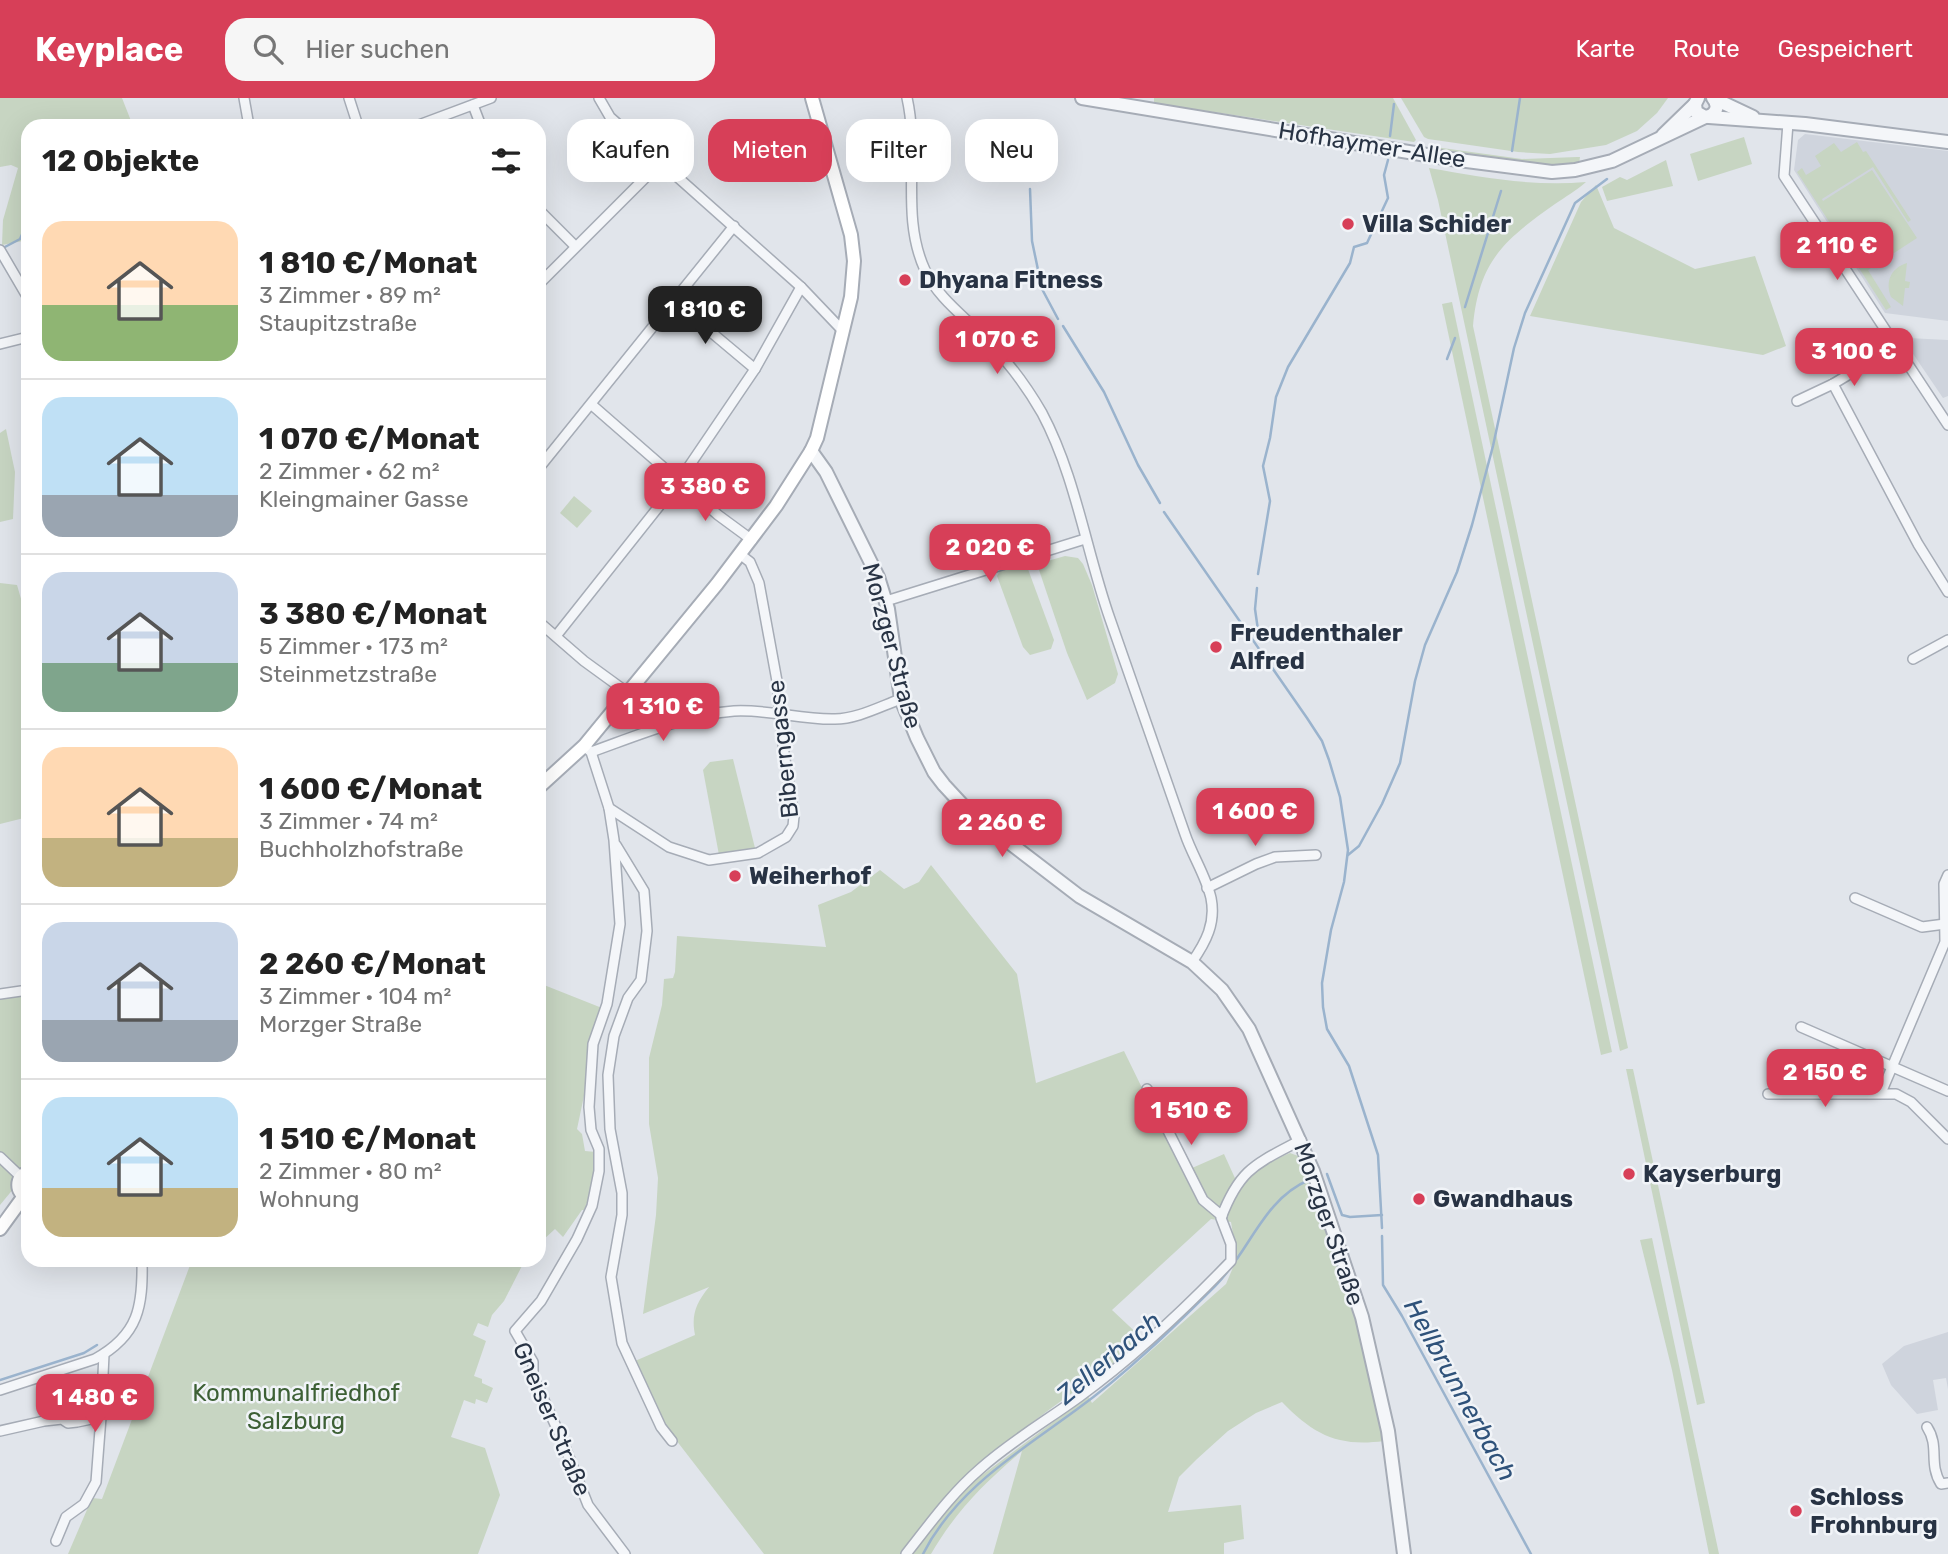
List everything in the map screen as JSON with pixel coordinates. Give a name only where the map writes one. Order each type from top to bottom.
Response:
[{"type":"main road","points":[[546,781],[587,749],[628,693],[741,555],[811,451],[826,406],[851,297],[853,261],[851,235],[812,98]]},
{"type":"main road","points":[[0,1229],[21,1203]]},
{"type":"street","points":[[244,98],[248,119]]},
{"type":"street","points":[[349,98],[356,119]]},
{"type":"street","points":[[435,119],[491,98]]},
{"type":"street","points":[[599,98],[612,119]]},
{"type":"street","points":[[907,98],[912,147],[912,228],[925,271],[935,289],[986,339],[1021,382],[1040,411],[1058,447],[1105,605],[1188,841],[1211,898],[1209,933],[1206,943],[1192,962]]},
{"type":"street","name":"Hofhaymer-Allee","points":[[1082,98],[1451,159],[1542,171],[1575,170],[1612,161],[1707,117]]},
{"type":"street","points":[[1707,117],[1716,110],[1714,99]]},
{"type":"street","points":[[1714,99],[1759,120]]},
{"type":"street","points":[[1697,101],[1699,114],[1707,117],[1788,123],[1948,142]]},
{"type":"street","name":"Hofhaymer-Allee","points":[[1658,140],[1697,101]]},
{"type":"street","points":[[473,105],[478,119]]},
{"type":"street","points":[[1788,123],[1784,176],[1948,425]]},
{"type":"street","points":[[546,277],[641,182]]},
{"type":"street","points":[[684,182],[801,287],[843,331]]},
{"type":"street","points":[[546,217],[575,246]]},
{"type":"street","points":[[546,460],[734,226]]},
{"type":"street","points":[[0,250],[21,286]]},
{"type":"street","points":[[556,636],[679,481],[755,369],[801,287]]},
{"type":"street","points":[[674,301],[755,369]]},
{"type":"street","points":[[0,344],[21,339]]},
{"type":"street","points":[[1797,401],[1833,384],[1896,346]]},
{"type":"street","points":[[1833,384],[1918,544],[1948,592]]},
{"type":"street","points":[[592,405],[718,515],[752,540]]},
{"type":"street","name":"Morzger Straße","points":[[811,451],[823,467],[867,551],[886,601],[901,699],[934,772],[968,811],[1079,896],[1192,962],[1222,990],[1242,1019],[1301,1140],[1336,1234],[1368,1339],[1388,1431],[1404,1554]]},
{"type":"street","points":[[886,601],[1085,540]]},
{"type":"street","name":"Biberngasse","points":[[609,808],[669,847],[709,860],[746,857],[776,845],[793,827],[794,816],[777,681],[760,583],[751,562],[741,555]]},
{"type":"street","points":[[546,628],[584,661],[628,693]]},
{"type":"street","points":[[1913,659],[1948,640]]},
{"type":"street","points":[[587,749],[722,713],[779,713],[835,719],[901,699]]},
{"type":"street","name":"Gneiser Straße","points":[[587,749],[609,808],[614,840],[619,936],[607,1004],[593,1044],[589,1107],[591,1130],[600,1155],[596,1188],[592,1206],[560,1271],[541,1301],[515,1331],[533,1362],[533,1376],[588,1505],[625,1554]]},
{"type":"street","name":"Gneiser Straße","points":[[614,840],[644,891],[647,931],[641,980],[628,998],[614,1036],[608,1075],[610,1129],[622,1194],[622,1215],[611,1277],[622,1343],[661,1427],[672,1441]]},
{"type":"street","points":[[1207,888],[1256,864],[1275,858],[1316,855]]},
{"type":"street","points":[[1881,1093],[1945,942],[1944,884],[1948,875]]},
{"type":"street","points":[[1855,898],[1922,927],[1945,924]]},
{"type":"street","points":[[0,994],[21,991]]},
{"type":"street","points":[[1801,1027],[1948,1091]]},
{"type":"street","points":[[906,1554],[940,1510],[978,1471],[1131,1355],[1180,1313],[1231,1261],[1231,1244],[1222,1216],[1199,1194],[1146,1089]]},
{"type":"street","points":[[1768,1094],[1896,1094],[1910,1102],[1948,1139]]},
{"type":"street","points":[[1222,1216],[1246,1172],[1301,1140]]},
{"type":"street","points":[[0,1157],[21,1173]]},
{"type":"street","points":[[0,1390],[104,1354],[131,1330],[140,1308],[142,1267]]},
{"type":"street","points":[[56,1541],[66,1517],[83,1504],[96,1482],[104,1354]]},
{"type":"street","points":[[0,1431],[44,1420],[62,1419],[68,1423],[101,1417]]},
{"type":"street","points":[[1927,1427],[1933,1437],[1934,1473],[1941,1484],[1948,1483]]},
{"type":"shaded area","points":[[1805,134],[1948,151],[1948,321],[1885,313],[1794,170],[1798,140]]},
{"type":"shaded area","points":[[1908,338],[1948,340],[1948,396],[1943,398],[1905,342]]},
{"type":"shaded area","points":[[1948,1332],[1948,1389],[1946,1378],[1933,1380],[1938,1410],[1917,1414],[1891,1385],[1882,1364],[1904,1346]]},
{"type":"green space","points":[[0,98],[122,98],[130,119],[21,119],[21,241],[2,245],[3,220],[18,168],[11,165],[0,167]]},
{"type":"green space","points":[[1154,98],[1393,98],[1416,140],[1414,142],[1154,103]]},
{"type":"green space","points":[[1401,98],[1668,98],[1657,113],[1637,131],[1606,145],[1550,154],[1428,139],[1424,137]]},
{"type":"green space","points":[[1744,137],[1752,164],[1698,181],[1690,154]]},
{"type":"green space","points":[[1857,142],[1863,152],[1866,151],[1911,220],[1908,222],[1873,167],[1822,199],[1823,201],[1872,170],[1917,238],[1868,270],[1891,307],[1886,310],[1797,172],[1802,168],[1806,175],[1821,166],[1815,156],[1834,143],[1841,152]]},
{"type":"green space","points":[[1435,147],[1522,159],[1580,157],[1579,164],[1525,163],[1435,150]]},
{"type":"green space","points":[[1666,160],[1673,186],[1607,201],[1602,187],[1620,177],[1627,180]]},
{"type":"green space","points":[[1429,168],[1527,182],[1586,182],[1522,229],[1497,254],[1481,285],[1473,326],[1628,1048],[1620,1051],[1438,200]]},
{"type":"green space","points":[[1596,185],[1614,228],[1695,269],[1755,256],[1786,346],[1763,355],[1530,316],[1581,202]]},
{"type":"green space","points":[[1907,263],[1905,281],[1910,282],[1909,288],[1905,288],[1903,306],[1891,297],[1889,281],[1897,268]]},
{"type":"green space","points":[[1452,302],[1612,1052],[1601,1055],[1442,304]]},
{"type":"green space","points":[[6,429],[15,472],[13,519],[0,522],[0,433]]},
{"type":"green space","points":[[574,496],[592,511],[577,528],[560,513]]},
{"type":"green space","points":[[1065,556],[1078,558],[1083,564],[1092,585],[1118,674],[1115,683],[1087,700],[1067,653],[1037,564]]},
{"type":"green space","points":[[1025,561],[1054,640],[1051,649],[1030,655],[1023,647],[997,576],[1001,569]]},
{"type":"green space","points":[[0,583],[17,585],[21,599],[21,819],[0,824]]},
{"type":"green space","points":[[733,759],[755,848],[719,855],[703,770],[710,762]]},
{"type":"green space","points":[[931,865],[1017,974],[1036,1083],[1124,1051],[1183,1172],[1224,1154],[1239,1187],[1256,1171],[1290,1153],[1301,1157],[1320,1204],[1366,1351],[1384,1441],[1353,1442],[1328,1436],[1305,1423],[1282,1402],[1256,1413],[1228,1431],[1179,1477],[1168,1512],[1241,1505],[1244,1539],[1224,1543],[1224,1554],[993,1554],[1022,1451],[972,1498],[950,1524],[931,1554],[913,1554],[939,1517],[966,1487],[1088,1396],[1092,1403],[1226,1284],[1237,1258],[1231,1222],[1211,1219],[1112,1310],[1144,1340],[982,1463],[925,1521],[901,1554],[764,1554],[666,1427],[635,1361],[695,1335],[696,1310],[709,1287],[643,1314],[658,1178],[649,1124],[649,1058],[662,1005],[664,979],[673,978],[675,972],[677,936],[826,947],[818,905],[851,892],[880,870],[904,889],[919,882]]},
{"type":"green space","points":[[546,986],[602,1008],[588,1042],[589,1072],[577,1129],[582,1134],[585,1151],[596,1152],[594,1186],[584,1210],[563,1237],[555,1229],[546,1237]]},
{"type":"green space","points":[[21,996],[21,1180],[0,1205],[0,999]]},
{"type":"green space","points":[[1626,1069],[1633,1069],[1705,1403],[1697,1405]]},
{"type":"green space","points":[[1652,1238],[1719,1554],[1709,1554],[1672,1370],[1640,1240]]},
{"type":"green space","name":"Kommunalfriedhof Salzburg","points":[[189,1267],[521,1267],[504,1301],[492,1315],[488,1327],[478,1323],[473,1335],[486,1341],[474,1376],[493,1388],[487,1403],[476,1399],[475,1404],[464,1400],[451,1437],[485,1448],[500,1495],[478,1554],[68,1554],[92,1498],[102,1499]]},
{"type":"waterway","points":[[1512,151],[1520,98]]},
{"type":"waterway","points":[[1390,136],[1394,104]]},
{"type":"waterway","points":[[1258,574],[1270,501],[1263,466],[1276,397],[1288,367],[1350,263],[1354,247],[1367,243],[1388,198],[1384,175],[1388,160]]},
{"type":"waterway","points":[[1348,855],[1359,846],[1400,763],[1415,681],[1425,645],[1457,572],[1472,525],[1493,446],[1514,348],[1525,313],[1575,203],[1607,179]]},
{"type":"waterway","name":"Hellbrunnerbach","points":[[1030,189],[1032,241],[1042,289],[1058,319]]},
{"type":"waterway","points":[[1465,307],[1501,191]]},
{"type":"waterway","points":[[3,248],[21,237]]},
{"type":"waterway","name":"Hellbrunnerbach","points":[[1063,326],[1104,392],[1138,465],[1160,503]]},
{"type":"waterway","points":[[1447,359],[1455,338]]},
{"type":"waterway","name":"Hellbrunnerbach","points":[[1164,512],[1307,718],[1322,741],[1329,760],[1340,797],[1348,850],[1344,882],[1331,930],[1322,983],[1323,1007],[1327,1029],[1349,1066],[1378,1155],[1382,1228]]},
{"type":"waterway","points":[[1257,588],[1255,609],[1258,630]]},
{"type":"waterway","name":"Zellerbach","points":[[1327,1174],[1342,1215],[1382,1215]]},
{"type":"waterway","name":"Zellerbach","points":[[923,1554],[937,1531],[971,1491],[1011,1457],[1095,1396],[1148,1351],[1227,1273],[1280,1200],[1309,1180]]},
{"type":"waterway","name":"Hellbrunnerbach","points":[[1382,1236],[1383,1285],[1531,1554]]},
{"type":"waterway","points":[[0,1380],[84,1353],[97,1345]]},
{"type":"place","name":"Villa Schider","points":[[1348,224]]},
{"type":"place","name":"Dhyana Fitness","points":[[905,280]]},
{"type":"place","name":"Freudenthaler Alfred","points":[[1216,647]]},
{"type":"place","name":"Weiherhof","points":[[735,876]]},
{"type":"place","name":"Kayserburg","points":[[1629,1174]]},
{"type":"place","name":"Gwandhaus","points":[[1419,1199]]},
{"type":"place","name":"Schloss Frohnburg","points":[[1796,1511]]}]
